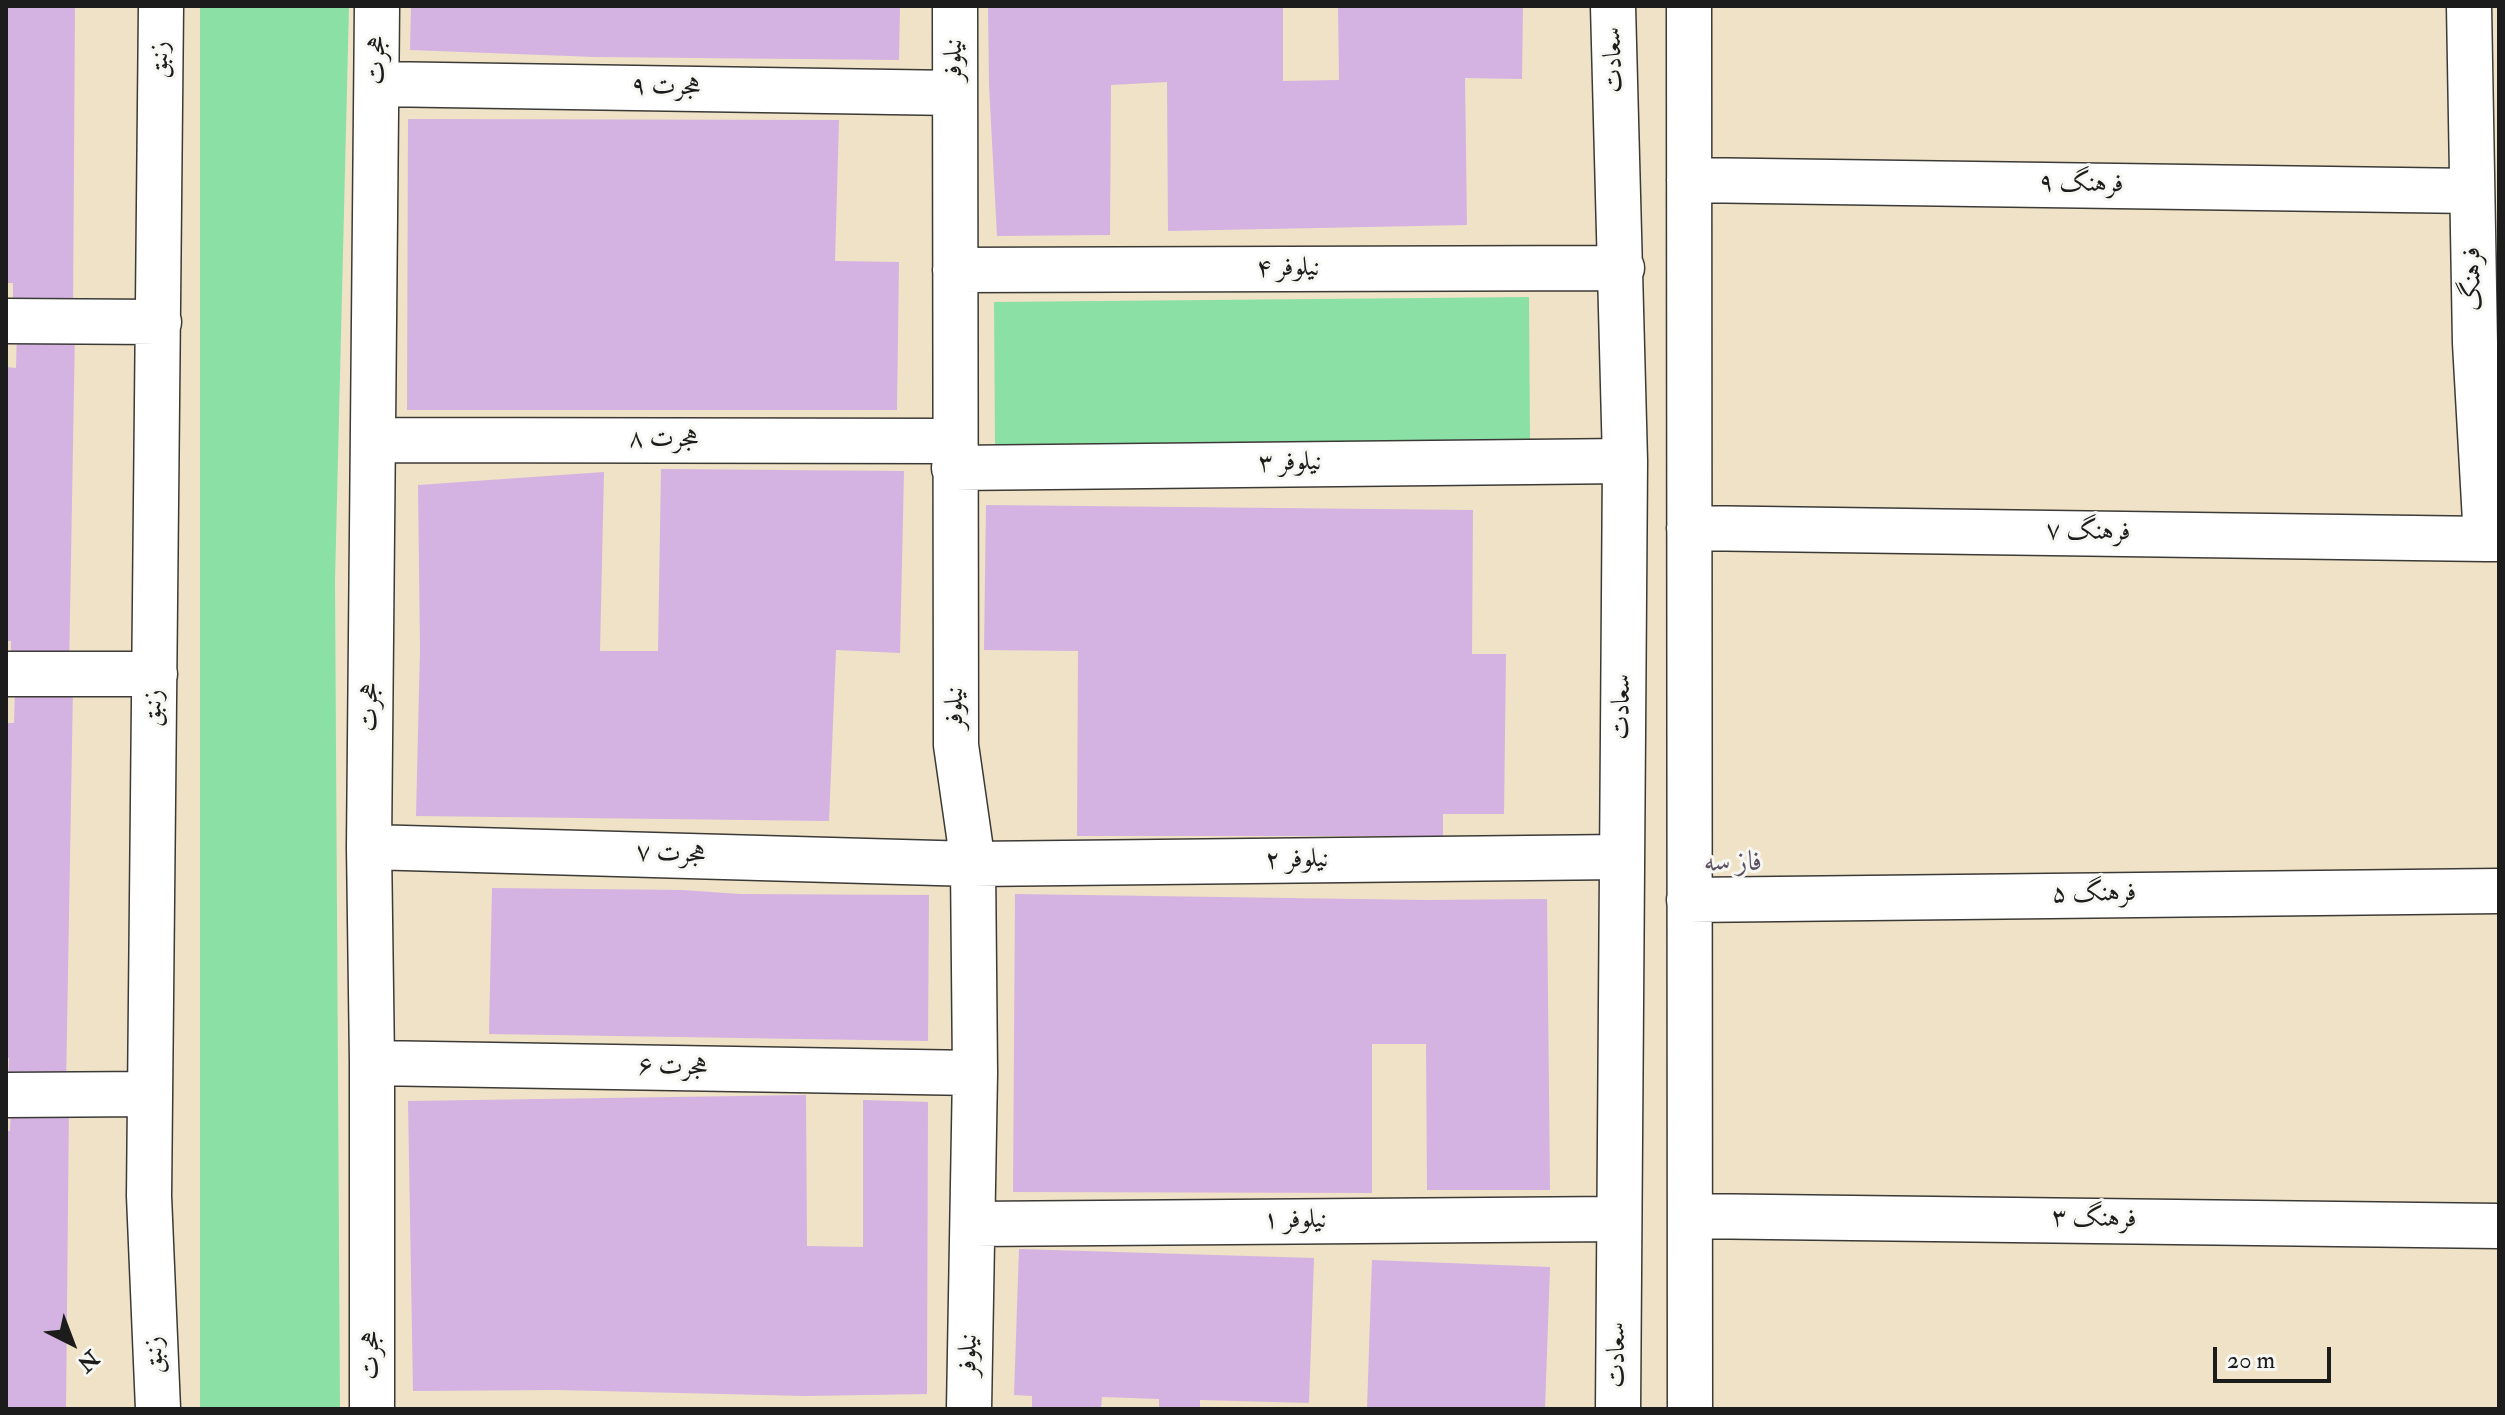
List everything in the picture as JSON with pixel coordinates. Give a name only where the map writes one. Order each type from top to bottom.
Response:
[{"type":"street","name":"زنبق","points":[[158,1409],[149,1196],[161,6]]},
{"type":"street","name":"هجرت","points":[[372,1409],[369,847],[377,6]]},
{"type":"street","name":"نیلوفر","points":[[955,6],[956,745],[973,864],[975,1073],[969,1409]]},
{"type":"street","name":"سعادت","points":[[1613,6],[1625,461],[1618,1409]]},
{"type":"street","points":[[1689,6],[1690,1409]]},
{"type":"street","name":"فرهنگ","points":[[2469,6],[2472,191],[2487,342],[2493,539]]},
{"type":"street","name":"هجرت ۹","points":[[378,84],[955,93]]},
{"type":"street","name":"فرهنگ ۹","points":[[1689,180],[2472,191]]},
{"type":"street","name":"نیلوفر ۴","points":[[955,270],[1622,268]]},
{"type":"street","points":[[6,321],[159,322]]},
{"type":"street","name":"هجرت ۸","points":[[374,440],[954,454]]},
{"type":"street","name":"نیلوفر ۳","points":[[954,454],[1625,461]]},
{"type":"street","name":"فرهنگ ۷","points":[[1689,528],[2493,539]]},
{"type":"street","points":[[1624,576],[1689,573]]},
{"type":"street","points":[[6,674],[155,674]]},
{"type":"street","name":"هجرت ۷","points":[[369,847],[973,864]]},
{"type":"street","name":"نیلوفر ۲","points":[[973,864],[1621,857]]},
{"type":"street","name":"فرهنگ ۵","points":[[1689,900],[2499,891]]},
{"type":"street","name":"هجرت ۶","points":[[372,1063],[975,1073]]},
{"type":"street","points":[[6,1095],[150,1094]]},
{"type":"street","name":"فرهنگ ۳","points":[[1690,1216],[2499,1226]]},
{"type":"street","name":"نیلوفر ۱","points":[[973,1224],[1618,1219]]},
{"type":"green space","points":[[200,6],[349,6],[335,581],[340,1409],[200,1409]]},
{"type":"green space","points":[[1529,297],[1530,439],[995,445],[994,302]]},
{"type":"building","points":[[6,6],[75,6],[73,314],[13,314],[13,283],[6,283]]},
{"type":"building","points":[[411,6],[900,6],[899,60],[595,57],[410,50]]},
{"type":"building","points":[[988,6],[1283,6],[1283,81],[1339,80],[1338,6],[1523,6],[1522,79],[1465,78],[1467,225],[1168,231],[1167,82],[1111,85],[1110,235],[997,236]]},
{"type":"building","points":[[408,119],[839,120],[835,261],[899,262],[897,410],[407,410]]},
{"type":"building","points":[[17,330],[75,331],[69,671],[11,670],[11,641],[6,641],[6,367],[16,368]]},
{"type":"building","points":[[661,469],[904,471],[900,653],[836,650],[829,821],[416,816],[420,649],[418,485],[604,472],[600,651],[658,651]]},
{"type":"building","points":[[986,505],[1473,510],[1472,654],[1506,654],[1504,814],[1443,814],[1443,836],[1077,836],[1078,651],[984,650]]},
{"type":"building","points":[[15,687],[73,688],[66,1086],[8,1085],[6,723],[14,723]]},
{"type":"building","points":[[492,888],[929,895],[928,1041],[489,1034]]},
{"type":"building","points":[[1015,894],[1547,899],[1550,1190],[1427,1190],[1426,1044],[1372,1044],[1372,1193],[1013,1192]]},
{"type":"building","points":[[806,1095],[807,1246],[863,1247],[863,1100],[928,1102],[927,1394],[805,1396],[557,1390],[413,1391],[408,1101]]},
{"type":"building","points":[[11,1103],[69,1103],[66,1409],[6,1407],[6,1131],[10,1131]]},
{"type":"building","points":[[1019,1249],[1314,1258],[1309,1403],[1200,1400],[1200,1409],[1159,1409],[1159,1399],[1102,1397],[1101,1409],[1032,1409],[1032,1396],[1014,1395]]},
{"type":"building","points":[[1372,1260],[1550,1267],[1545,1409],[1367,1409]]},
{"type":"district","name":"فاز سه","points":[[1733,864]]}]
